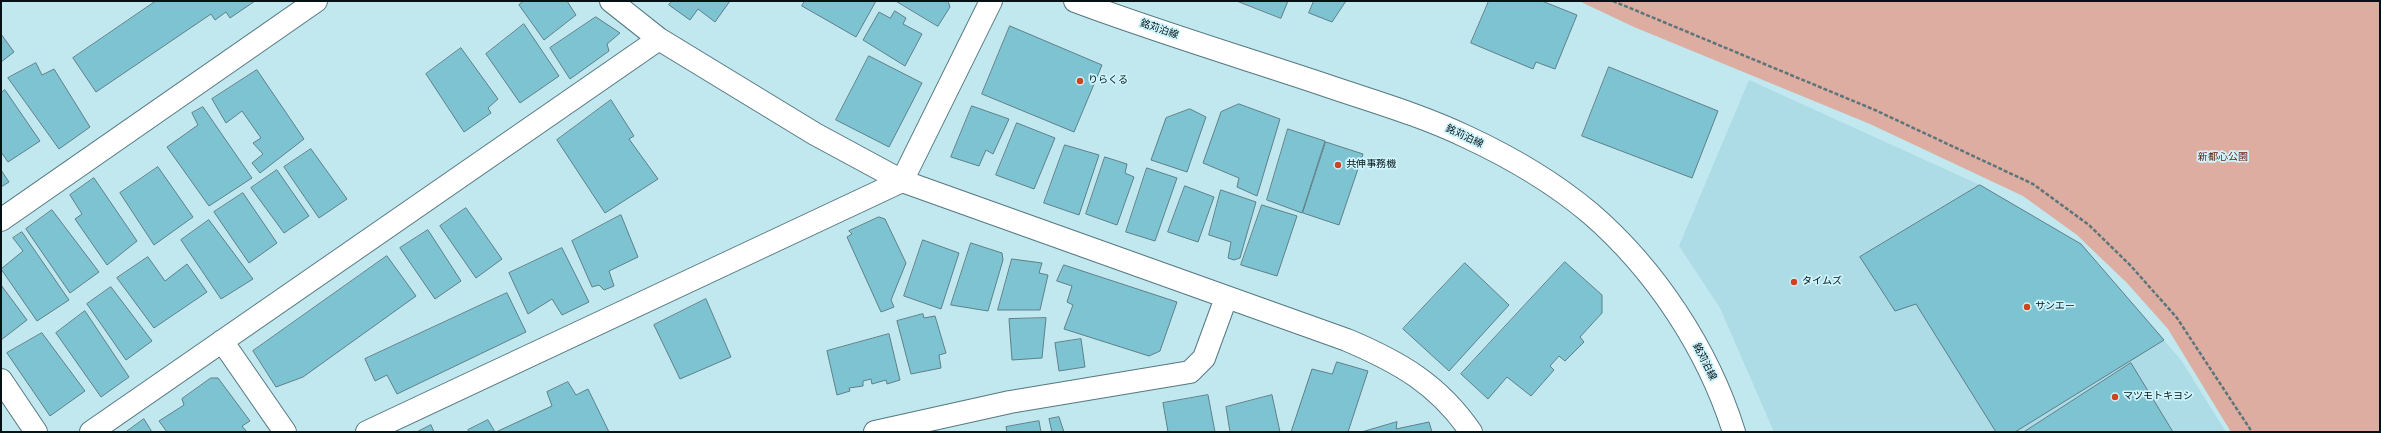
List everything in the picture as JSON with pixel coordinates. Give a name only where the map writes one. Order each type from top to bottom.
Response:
[{"type":"street","points":[[1,220],[316,1]]},
{"type":"street","points":[[611,1],[659,38],[815,134],[902,182],[1347,340],[1386,356],[1427,382],[1471,432]]},
{"type":"street","points":[[367,432],[902,182],[991,1]]},
{"type":"street","name":"銘苅泊線","points":[[1075,1],[1427,120],[1506,156],[1547,182],[1589,213],[1623,245],[1655,284],[1685,327],[1706,365],[1726,408],[1734,432]]},
{"type":"street","points":[[91,432],[659,38]]},
{"type":"street","points":[[874,432],[1010,402],[1190,372],[1204,358],[1226,298]]},
{"type":"street","points":[[222,341],[285,432]]},
{"type":"street","points":[[1,380],[36,432]]},
{"type":"path","points":[[1613,1],[1875,110],[2033,184],[2089,225],[2131,266],[2167,306],[2177,318],[2252,432]]},
{"type":"shaded area","points":[[1749,80],[1980,185],[2081,244],[2181,360],[2226,432],[1774,432],[1720,308],[1679,246]]},
{"type":"green space","name":"新都心公園","points":[[1579,1],[2380,1],[2380,432],[2231,432],[2168,329],[2127,283],[2077,235],[2023,196],[1870,124],[1634,27]]},
{"type":"building","points":[[156,1],[255,1],[230,18],[226,12],[215,20],[211,14],[96,92],[73,58]]},
{"type":"building","points":[[524,1],[567,1],[576,15],[544,40],[519,5]]},
{"type":"building","points":[[672,1],[730,1],[715,22],[698,9],[690,20],[669,5]]},
{"type":"building","points":[[805,1],[876,1],[856,37],[802,6]]},
{"type":"building","points":[[896,1],[948,1],[950,7],[938,26]]},
{"type":"building","points":[[1237,1],[1288,1],[1281,18]]},
{"type":"building","points":[[1314,1],[1346,1],[1332,22],[1309,13]]},
{"type":"building","points":[[1489,1],[1542,1],[1577,15],[1555,69],[1536,62],[1533,69],[1471,43]]},
{"type":"building","points":[[895,11],[906,18],[903,24],[922,34],[905,66],[863,40],[879,12],[890,18]]},
{"type":"building","points":[[596,17],[620,33],[607,44],[609,51],[570,79],[550,48]]},
{"type":"building","points":[[524,24],[559,76],[520,103],[486,54]]},
{"type":"building","points":[[1010,26],[1102,65],[1074,132],[982,94]]},
{"type":"building","points":[[1,34],[14,52],[1,62]]},
{"type":"building","points":[[461,48],[498,99],[488,108],[491,113],[464,132],[426,74]]},
{"type":"building","points":[[869,56],[922,83],[889,147],[836,120]]},
{"type":"building","points":[[36,63],[42,75],[54,69],[90,127],[59,149],[8,78]]},
{"type":"building","points":[[1609,67],[1718,111],[1692,178],[1582,136]]},
{"type":"building","points":[[257,70],[304,139],[260,173],[252,163],[263,154],[253,143],[261,138],[242,111],[226,123],[212,99]]},
{"type":"building","points":[[5,90],[40,141],[8,162],[1,152],[1,93]]},
{"type":"building","points":[[611,100],[634,136],[629,139],[658,179],[605,213],[557,140]]},
{"type":"building","points":[[1239,104],[1280,119],[1257,196],[1237,187],[1239,178],[1203,163],[1221,112]]},
{"type":"building","points":[[972,106],[1009,119],[993,154],[986,150],[979,166],[951,157]]},
{"type":"building","points":[[203,107],[252,178],[209,206],[167,147],[198,125],[192,113]]},
{"type":"building","points":[[1190,109],[1206,117],[1187,172],[1151,160],[1166,118]]},
{"type":"building","points":[[1017,123],[1055,138],[1034,189],[996,175]]},
{"type":"building","points":[[1288,129],[1325,141],[1302,213],[1267,200]]},
{"type":"building","points":[[1326,142],[1363,154],[1339,225],[1303,213]]},
{"type":"building","points":[[1065,145],[1099,155],[1079,215],[1044,203]]},
{"type":"building","points":[[311,149],[347,199],[319,218],[284,167]]},
{"type":"building","points":[[1105,157],[1127,164],[1125,173],[1134,177],[1117,225],[1086,214]]},
{"type":"building","points":[[158,167],[193,217],[154,245],[120,193]]},
{"type":"building","points":[[1147,168],[1177,178],[1155,241],[1126,232]]},
{"type":"building","points":[[1,170],[9,182],[1,187]]},
{"type":"building","points":[[277,170],[309,216],[284,233],[251,188]]},
{"type":"building","points":[[94,178],[137,241],[107,265],[75,219],[82,214],[70,195]]},
{"type":"building","name":"サンエー","points":[[1980,185],[2081,244],[2164,340],[2015,432],[1996,432],[1916,304],[1895,311],[1860,257]]},
{"type":"building","points":[[1185,186],[1214,197],[1198,242],[1168,232]]},
{"type":"building","points":[[1221,190],[1256,202],[1240,258],[1234,260],[1228,258],[1231,242],[1209,235]]},
{"type":"building","points":[[243,193],[277,243],[249,263],[214,212]]},
{"type":"building","points":[[1262,205],[1297,216],[1277,276],[1241,265]]},
{"type":"building","points":[[466,208],[502,259],[476,278],[440,226]]},
{"type":"building","points":[[52,210],[99,272],[70,293],[26,229]]},
{"type":"building","points":[[621,215],[638,257],[609,271],[614,286],[604,290],[599,285],[592,287],[572,241]]},
{"type":"building","points":[[879,217],[885,219],[906,263],[891,300],[894,307],[881,312],[847,237],[852,234],[849,231]]},
{"type":"building","points":[[209,220],[253,279],[221,299],[181,240]]},
{"type":"building","points":[[428,230],[461,281],[435,299],[400,248]]},
{"type":"building","points":[[22,232],[69,300],[37,321],[1,269],[23,251],[13,238]]},
{"type":"building","points":[[923,240],[959,253],[941,309],[904,296]]},
{"type":"building","points":[[971,243],[1002,253],[1003,260],[988,311],[951,305]]},
{"type":"building","points":[[562,248],[589,302],[562,315],[552,299],[528,314],[509,273]]},
{"type":"building","points":[[387,256],[416,296],[303,377],[276,387],[253,351]]},
{"type":"building","points":[[148,257],[165,281],[187,264],[207,292],[154,328],[117,278]]},
{"type":"building","points":[[1012,259],[1042,263],[1039,273],[1048,275],[1040,310],[998,310]]},
{"type":"building","points":[[1565,262],[1602,295],[1602,313],[1580,337],[1584,342],[1565,361],[1559,356],[1550,366],[1554,370],[1531,396],[1507,377],[1488,399],[1461,374]]},
{"type":"building","points":[[1465,263],[1509,305],[1449,371],[1403,329]]},
{"type":"building","points":[[1064,265],[1177,302],[1160,351],[1149,356],[1064,329],[1073,305],[1067,302],[1072,286],[1057,281]]},
{"type":"building","points":[[1,285],[27,320],[1,340]]},
{"type":"building","points":[[111,287],[152,341],[126,360],[87,304]]},
{"type":"building","points":[[507,293],[526,332],[397,394],[387,375],[375,381],[365,359]]},
{"type":"building","points":[[706,299],[731,357],[680,379],[654,325]]},
{"type":"building","points":[[85,311],[129,377],[101,397],[56,333]]},
{"type":"building","points":[[923,314],[924,318],[935,316],[946,353],[939,355],[941,368],[911,374],[897,321]]},
{"type":"building","points":[[1046,318],[1042,358],[1012,360],[1009,319]]},
{"type":"building","points":[[42,333],[85,391],[50,416],[7,353]]},
{"type":"building","points":[[889,334],[900,380],[887,384],[886,380],[872,384],[871,379],[863,381],[863,386],[849,388],[850,391],[837,395],[827,351]]},
{"type":"building","points":[[1081,339],[1085,367],[1059,371],[1055,343]]},
{"type":"building","points":[[1337,362],[1368,371],[1348,432],[1291,432],[1312,369],[1332,374]]},
{"type":"building","name":"マツモトキヨシ","points":[[2131,363],[2173,432],[2024,432]]},
{"type":"building","points":[[211,378],[218,378],[250,421],[242,426],[247,432],[167,432],[159,421],[184,405],[182,399]]},
{"type":"building","points":[[568,382],[576,395],[588,389],[609,432],[496,432],[552,406],[547,392]]},
{"type":"building","points":[[1208,395],[1215,432],[1168,432],[1163,403]]},
{"type":"building","points":[[1272,395],[1280,432],[1230,432],[1226,407]]},
{"type":"building","points":[[1059,417],[1064,432],[1052,432],[1049,419]]},
{"type":"building","points":[[144,419],[152,432],[126,432]]},
{"type":"building","points":[[488,420],[495,432],[469,432],[468,430]]},
{"type":"building","points":[[1039,421],[1041,432],[1007,432],[1006,427]]},
{"type":"building","points":[[1397,422],[1396,429],[1429,422],[1432,432],[1362,432]]},
{"type":"building","points":[[431,425],[434,432],[417,432]]},
{"type":"place","name":"りらくる","points":[[1080,81]]},
{"type":"place","name":"共伸事務機","points":[[1338,165]]},
{"type":"place","name":"タイムズ","points":[[1794,282]]},
{"type":"place","name":"サンエー","points":[[2027,307]]},
{"type":"place","name":"マツモトキヨシ","points":[[2115,397]]}]
